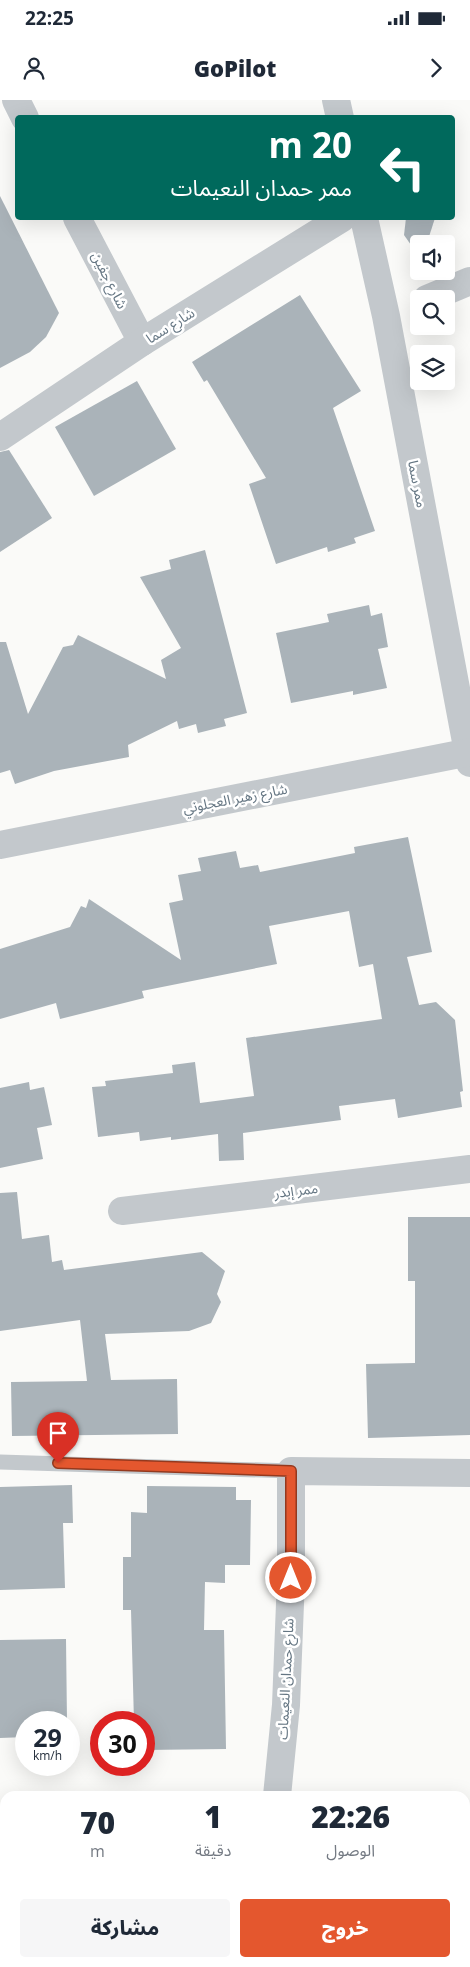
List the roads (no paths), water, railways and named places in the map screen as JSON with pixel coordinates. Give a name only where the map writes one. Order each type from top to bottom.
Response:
[{"type":"street","points":[[16,100],[24,115]]},
{"type":"street","points":[[336,100],[339,115]]},
{"type":"street","name":"شارع جفين","points":[[78,220],[142,342]]},
{"type":"street","name":"شارع سما","points":[[0,437],[142,342],[339,220]]},
{"type":"street","name":"ممر سما","points":[[364,220],[386,316],[469,756]]},
{"type":"street","points":[[447,290],[470,280]]},
{"type":"street","points":[[386,316],[410,306]]},
{"type":"street","name":"شارع زهير العجلوني","points":[[0,845],[469,756]]},
{"type":"street","name":"ممر إبدر","points":[[122,1211],[470,1169]]},
{"type":"street","points":[[291,1471],[470,1473]]},
{"type":"street","name":"شارع حمدان النعيمات","points":[[277,1791],[286,1705],[291,1578],[291,1471]]},
{"type":"lane","points":[[0,1462],[291,1471]]}]
